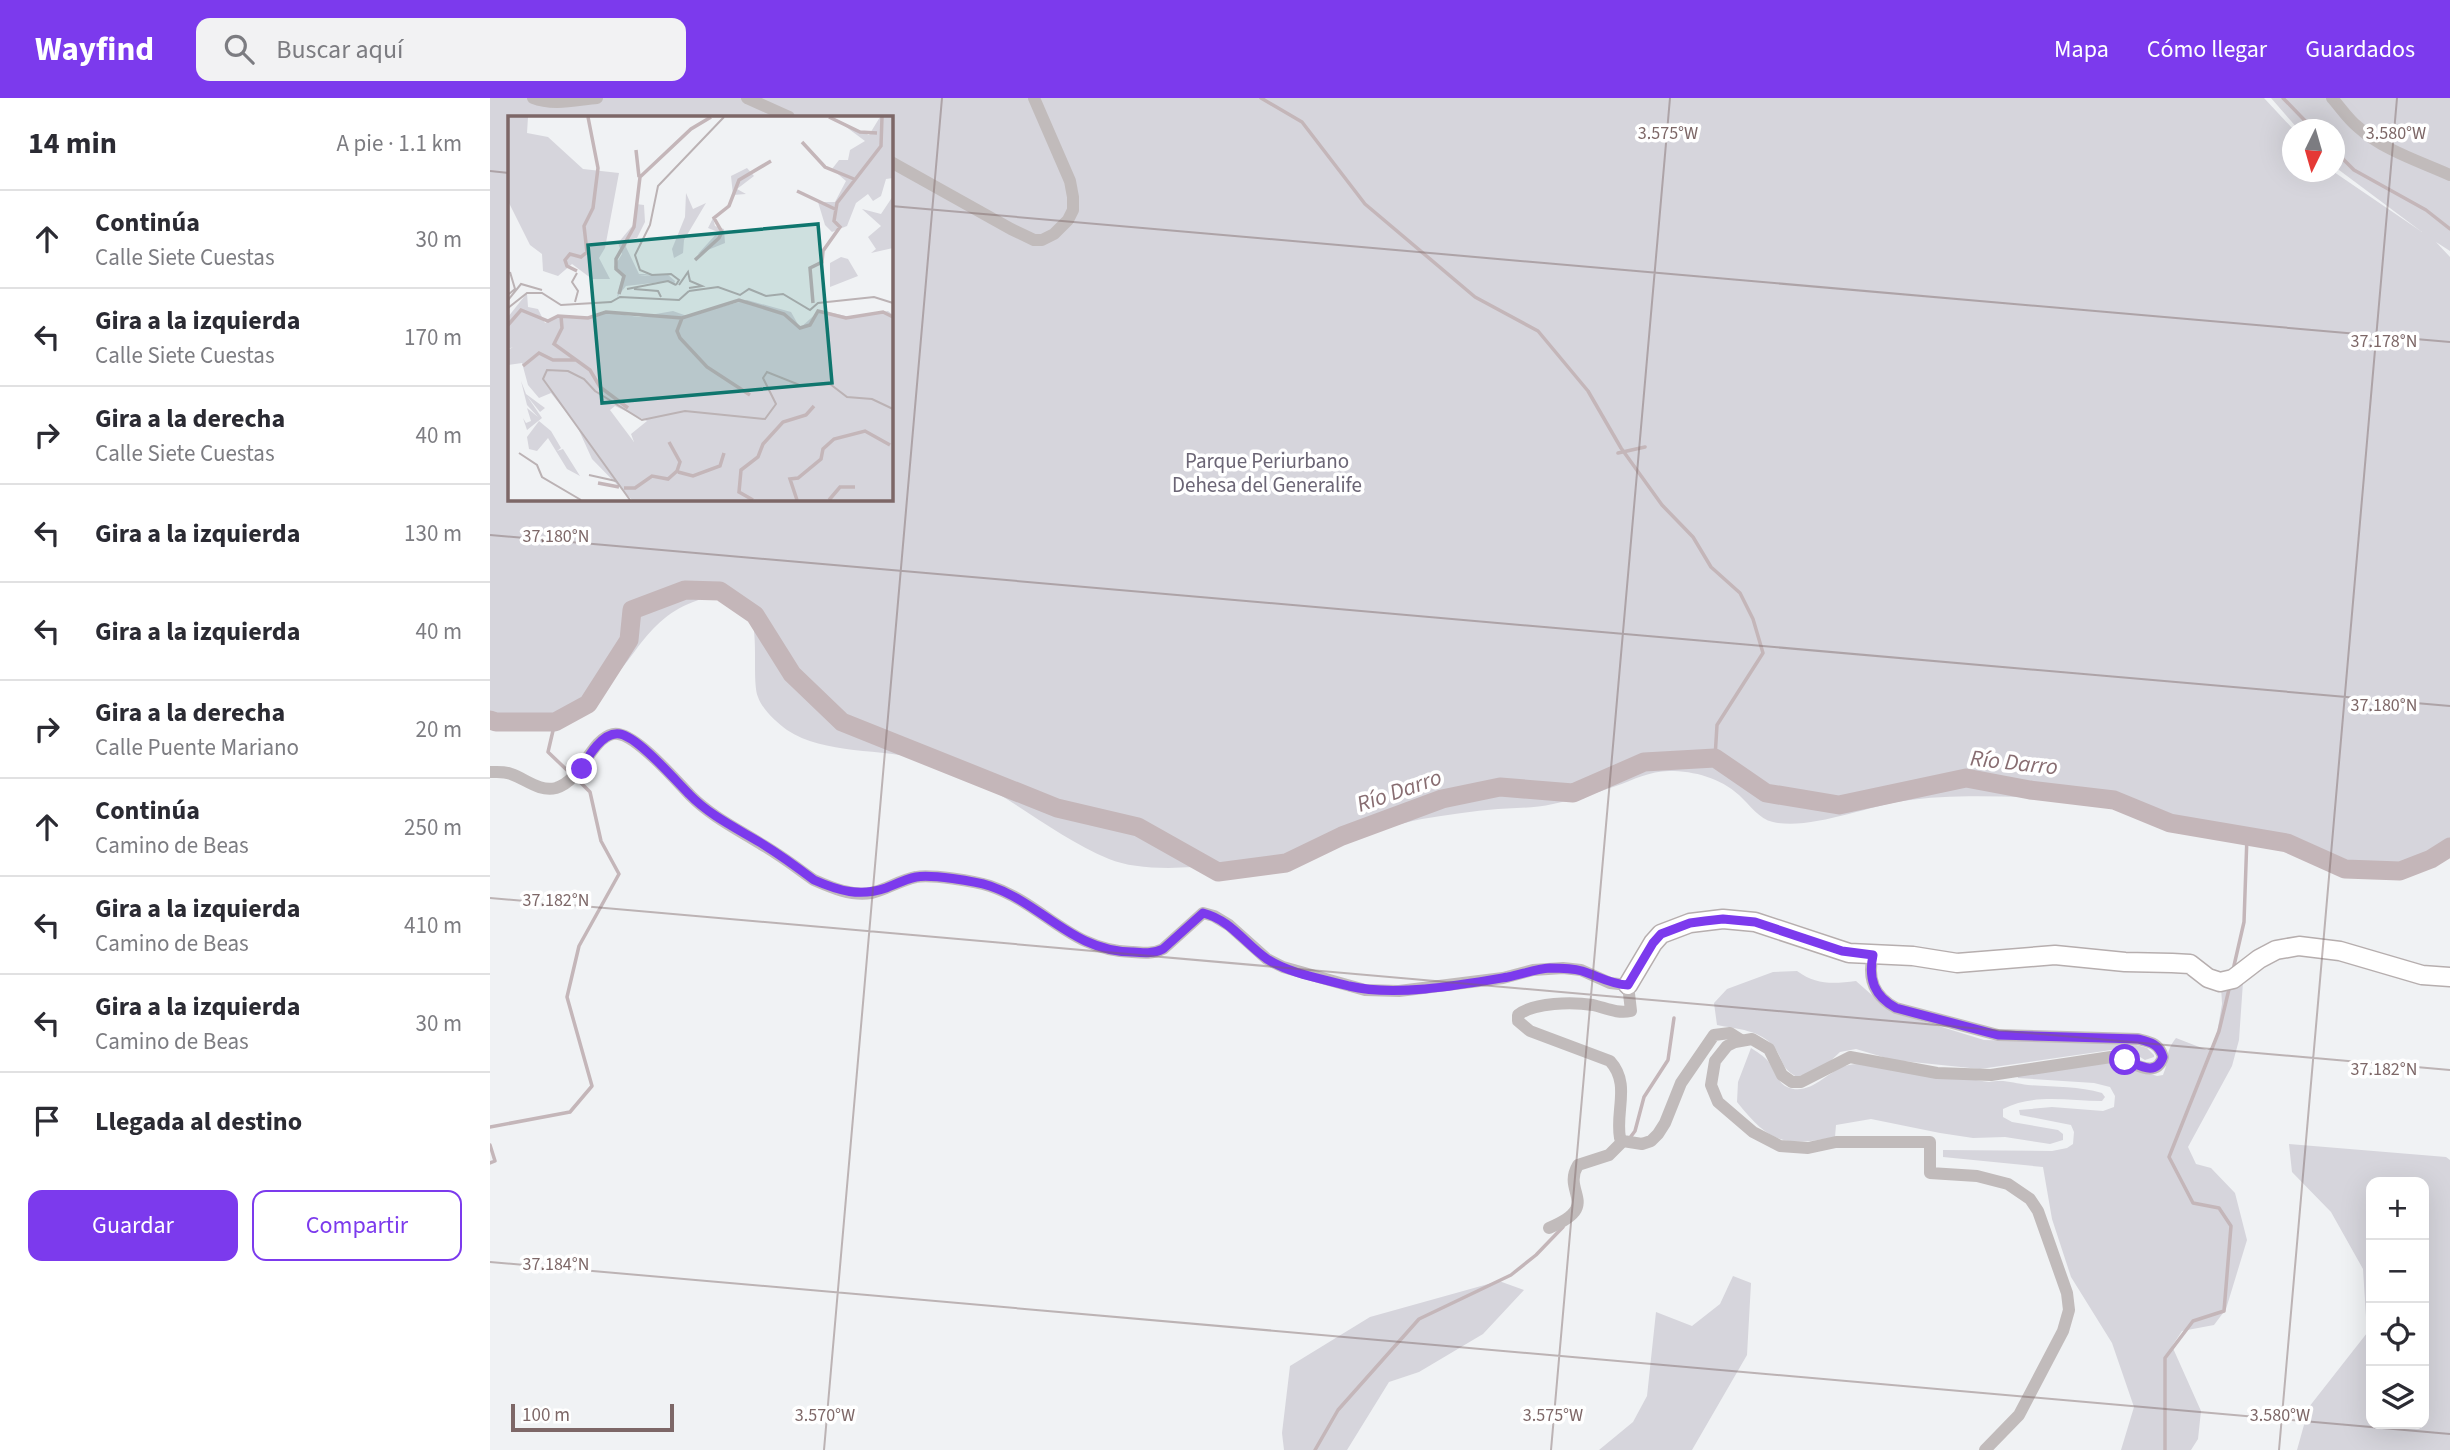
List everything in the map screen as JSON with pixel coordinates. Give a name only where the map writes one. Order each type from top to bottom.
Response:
[{"type":"street","points":[[533,98],[543,102],[560,102],[597,98]]},
{"type":"street","points":[[747,98],[787,116]]},
{"type":"street","points":[[892,163],[1011,229],[1034,240],[1042,240],[1054,234],[1068,220],[1073,210],[1073,197],[1070,181],[1034,98]]},
{"type":"street","points":[[2332,98],[2356,125],[2383,145],[2450,175]]},
{"type":"street","points":[[490,772],[509,773],[541,788],[556,788],[582,769],[605,739],[613,734],[622,734],[667,770],[708,811],[814,880],[843,891],[872,893],[918,876],[987,885],[1018,897],[1079,939],[1110,951],[1155,953],[1203,913],[1229,925],[1274,963],[1365,990],[1399,991],[1485,981],[1546,968],[1571,968],[1610,983],[1628,985]]},
{"type":"street","points":[[1623,1141],[1619,1134],[1622,1085],[1617,1069],[1610,1061],[1597,1055],[1530,1031],[1522,1026],[1518,1015],[1557,1003],[1631,1011],[1628,985],[1653,943],[1661,934],[1671,929],[1698,922],[1723,919],[1755,922],[1842,951],[1913,956],[1957,963],[2020,956],[2071,956],[2125,962],[2190,964],[2201,973],[2226,981],[2276,950],[2299,946],[2340,951],[2421,975],[2450,977]]},
{"type":"street","points":[[1873,955],[1873,986],[1884,1002],[1896,1008],[1998,1035],[2138,1039],[2152,1042],[2161,1051],[2162,1060],[2156,1068],[2147,1069],[2119,1057],[2111,1057],[1978,1075],[1937,1073],[1850,1057],[1801,1082],[1792,1082],[1782,1076],[1765,1045],[1752,1039],[1727,1046],[1715,1061],[1711,1085],[1718,1102],[1770,1143],[1789,1148],[1808,1148],[1836,1142],[1930,1142],[1930,1173],[1977,1175],[2008,1184],[2030,1199],[2038,1211],[2067,1293],[2068,1310],[2063,1331],[2019,1415],[1985,1450]]},
{"type":"street","points":[[1623,1141],[1642,1144],[1651,1141],[1658,1134],[1665,1124],[1681,1083],[1714,1035],[1730,1033],[1741,1040]]},
{"type":"street","points":[[1549,1228],[1573,1215],[1578,1206],[1579,1196],[1574,1176],[1578,1165],[1609,1155],[1623,1141]]},
{"type":"green space","name":"Parque Periurbano Dehesa del Generalife","points":[[490,98],[2264,98],[2284,119],[2282,182],[2345,182],[2345,180],[2422,232],[2345,174],[2345,119],[2289,119],[2271,98],[2450,98],[2450,251],[2436,242],[2450,257],[2450,845],[2406,865],[2378,870],[2357,868],[2293,849],[2207,834],[2111,808],[2058,798],[1933,798],[1903,801],[1820,820],[1788,824],[1773,822],[1759,815],[1732,789],[1715,780],[1688,772],[1662,771],[1561,802],[1422,819],[1347,840],[1261,859],[1193,867],[1133,865],[1109,859],[1086,848],[995,792],[949,768],[908,756],[818,744],[787,730],[770,715],[758,697],[754,635],[747,605],[738,596],[724,593],[693,602],[667,616],[647,635],[619,672],[590,703],[559,722],[540,726],[490,726]]},
{"type":"green space","points":[[1797,971],[1811,979],[1825,982],[1856,981],[1890,1011],[1984,1040],[2133,1044],[2147,1048],[2154,1057],[2145,1060],[2118,1049],[1980,1069],[1893,1060],[1856,1049],[1840,1052],[1823,1068],[1797,1077],[1785,1067],[1769,1041],[1748,1031],[1717,1025],[1714,1003],[1727,989],[1773,972]]},
{"type":"green space","points":[[2243,982],[2239,1040],[2232,1066],[2188,1147],[2196,1164],[2211,1168],[2235,1193],[2247,1240],[2226,1309],[2214,1325],[2182,1331],[2172,1346],[2201,1411],[2198,1439],[2191,1450],[2121,1450],[2134,1407],[2112,1343],[2071,1277],[2052,1219],[2043,1167],[1943,1157],[1943,1150],[2052,1151],[2067,1148],[2073,1144],[2074,1132],[2071,1125],[2020,1115],[2019,1110],[2052,1107],[2103,1111],[2114,1107],[2115,1096],[2110,1087],[2094,1083],[2018,1078],[2017,1075],[2092,1063],[2117,1063],[2157,1076],[2163,1075],[2170,1048],[2176,1038],[2207,1050],[2215,1045],[2222,1004],[2221,986]]},
{"type":"green space","points":[[1751,1048],[1768,1061],[1784,1085],[1795,1089],[1810,1086],[1845,1066],[1874,1064],[1989,1082],[2084,1089],[2102,1093],[2105,1097],[2102,1101],[2039,1099],[2003,1109],[2003,1117],[2012,1122],[2058,1130],[2063,1134],[2063,1140],[2050,1144],[2005,1137],[1973,1138],[1871,1119],[1836,1125],[1835,1137],[1790,1141],[1769,1134],[1737,1102],[1738,1082]]},
{"type":"green space","points":[[2289,1144],[2446,1157],[2450,1160],[2450,1450],[2297,1450],[2309,1407],[2366,1334],[2366,1429],[2429,1429],[2429,1177],[2366,1177],[2366,1317],[2363,1269],[2331,1212],[2292,1172]]},
{"type":"green space","points":[[1733,1276],[1751,1283],[1747,1355],[1692,1450],[1599,1450],[1633,1422],[1647,1396],[1656,1312],[1692,1326],[1720,1304]]},
{"type":"green space","points":[[1499,1281],[1524,1290],[1483,1334],[1419,1372],[1389,1382],[1347,1450],[1284,1450],[1282,1433],[1290,1366],[1370,1317]]},
{"type":"waterway","points":[[1261,98],[1302,122],[1365,204],[1475,297],[1538,331],[1588,391],[1621,448],[1662,505],[1693,537],[1711,567],[1740,593],[1753,619],[1763,653],[1717,725],[1715,758]]},
{"type":"waterway","points":[[2283,98],[2303,119]]},
{"type":"waterway","points":[[2345,161],[2354,170],[2426,210],[2450,229]]},
{"type":"waterway","points":[[1618,453],[1645,447]]},
{"type":"waterway","name":"Río Darro","points":[[490,720],[555,722],[588,704],[629,640],[632,610],[685,590],[720,591],[755,615],[792,674],[842,722],[1057,808],[1138,827],[1218,872],[1286,863],[1342,836],[1442,799],[1500,787],[1573,793],[1644,762],[1715,758],[1766,793],[1839,805],[1966,778],[2030,790],[2114,800],[2170,823],[2287,843],[2345,869],[2400,871],[2431,859],[2450,847]]},
{"type":"waterway","points":[[555,722],[548,752],[571,774]]},
{"type":"waterway","points":[[490,1127],[570,1112],[592,1086],[567,997],[579,946],[619,874],[601,841],[590,792],[577,779]]},
{"type":"waterway","points":[[2233,970],[2244,922],[2247,836]]},
{"type":"waterway","points":[[2165,1450],[2165,1358],[2193,1321],[2224,1311],[2231,1226],[2219,1208],[2193,1203],[2169,1157],[2219,1031],[2230,985]]},
{"type":"waterway","points":[[1629,1139],[1635,1131],[1644,1097],[1668,1060],[1674,1018]]},
{"type":"waterway","points":[[490,1145],[495,1161],[490,1163]]},
{"type":"waterway","points":[[1315,1450],[1338,1410],[1419,1319],[1511,1275],[1536,1255],[1563,1227]]},
{"type":"route","points":[[582,769],[605,739],[613,734],[622,734],[667,770],[708,811],[814,880],[843,891],[857,893],[872,893],[918,876],[987,885],[1018,897],[1079,939],[1110,951],[1155,953],[1203,913],[1229,925],[1266,959],[1274,963],[1365,990],[1399,991],[1485,981],[1546,968],[1581,970],[1610,983],[1628,985],[1661,934],[1690,923],[1737,919],[1773,927],[1842,951],[1873,955],[1873,986],[1884,1002],[1896,1008],[1988,1034],[2138,1039],[2158,1046],[2163,1057],[2161,1063],[2153,1069],[2143,1068],[2125,1060]]}]
